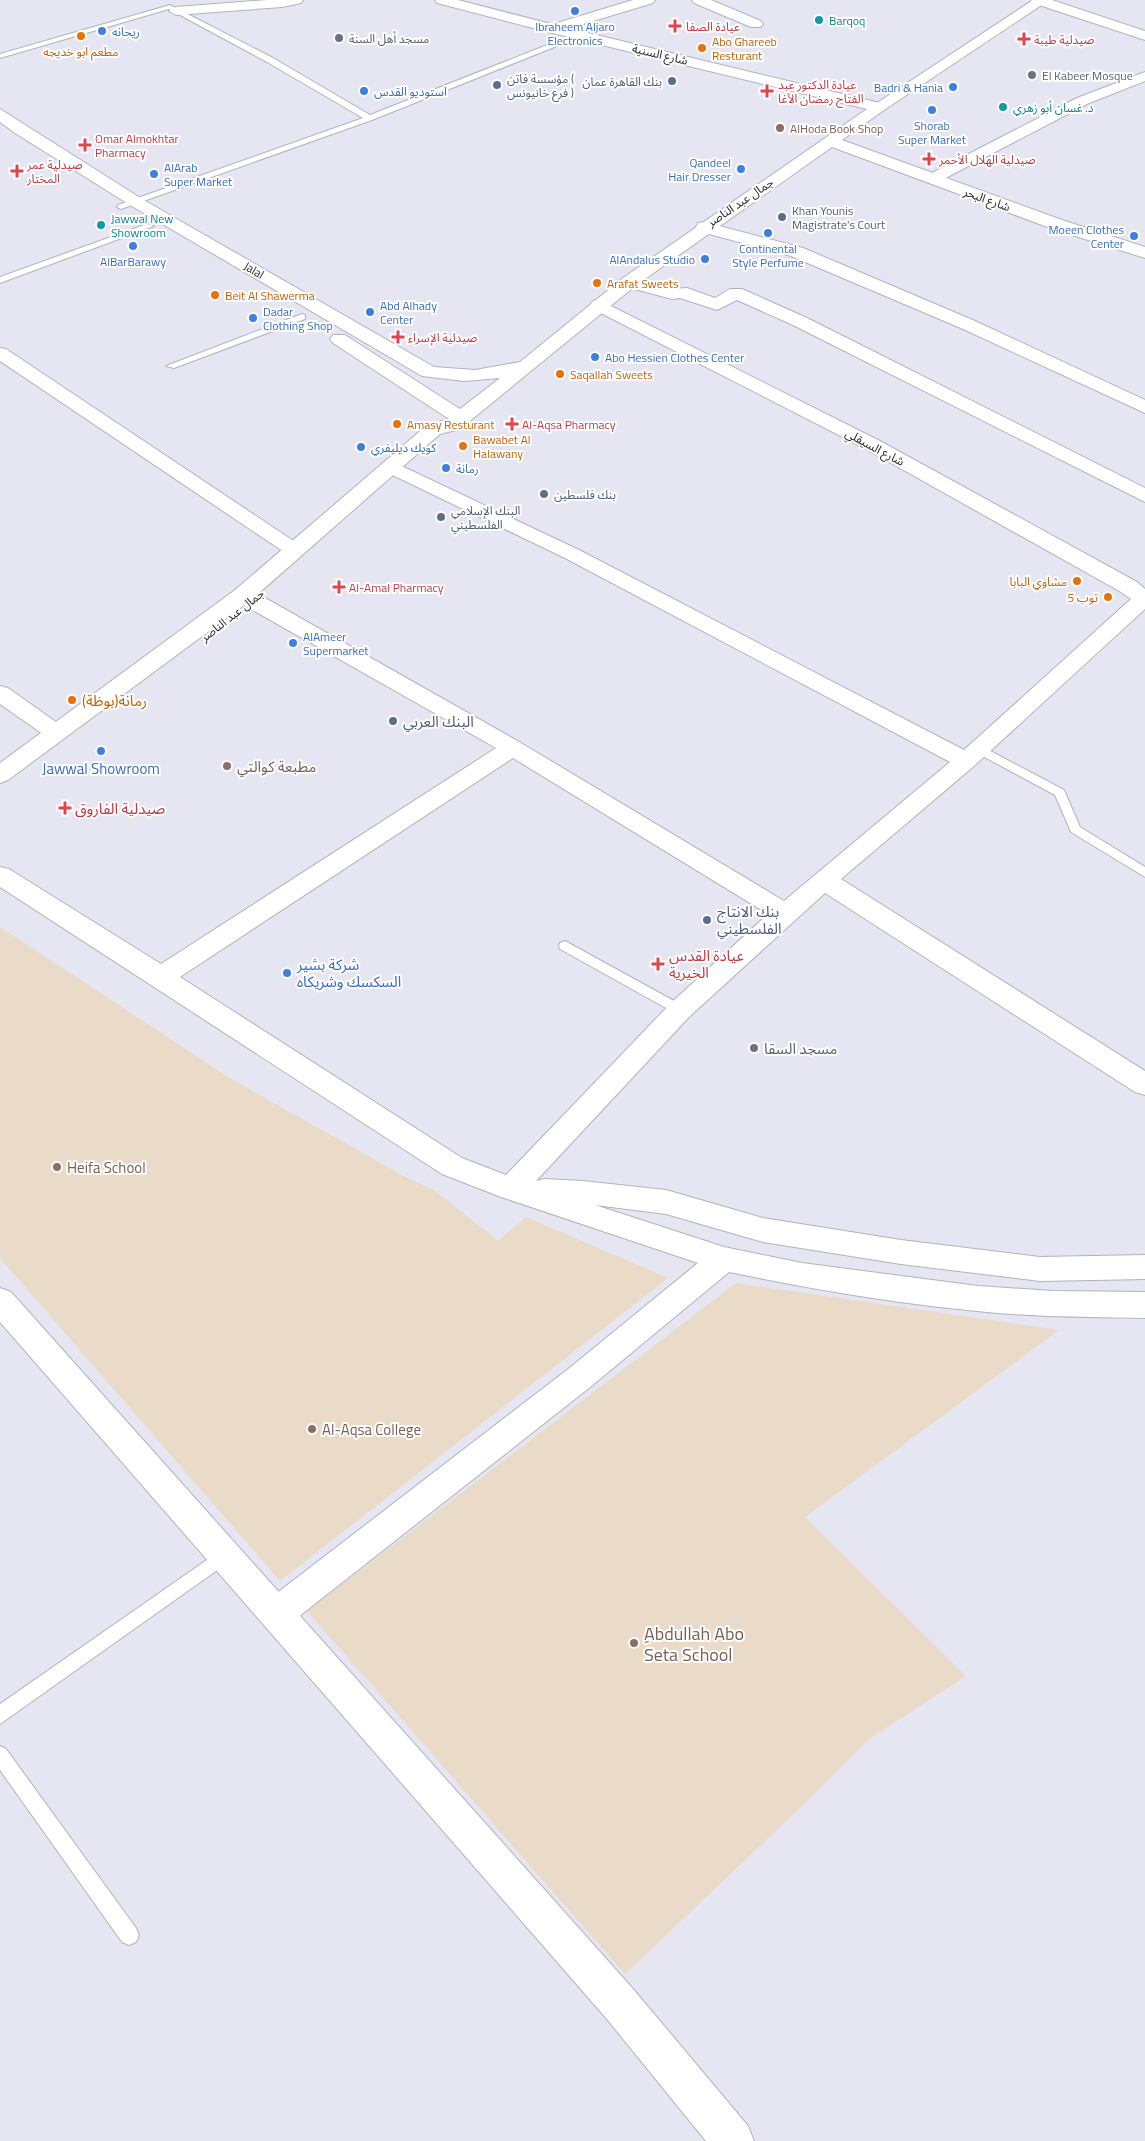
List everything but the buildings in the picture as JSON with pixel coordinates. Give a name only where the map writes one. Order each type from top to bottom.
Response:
[{"type":"street","points":[[173,9],[282,3],[296,0]]},
{"type":"street","name":"شارع السنية","points":[[442,0],[552,30],[879,107]]},
{"type":"street","points":[[552,30],[648,0]]},
{"type":"street","points":[[699,0],[756,24]]},
{"type":"street","points":[[1041,0],[1145,36]]},
{"type":"street","name":"جمال عبد الناصر","points":[[0,775],[55,732],[248,598],[294,550],[399,471],[450,437],[457,422],[523,366],[629,282],[704,227],[879,107],[1041,0]]},
{"type":"street","points":[[932,179],[1082,101],[1145,76]]},
{"type":"street","name":"Jalal","points":[[0,114],[20,130],[128,204],[150,226],[351,346],[457,422]]},
{"type":"street","name":"Jalal","points":[[0,129],[128,204],[429,372],[474,376],[496,374],[523,366]]},
{"type":"street","name":"شارع البحر","points":[[830,141],[932,179],[1145,253]]},
{"type":"street","points":[[704,227],[797,252],[969,325],[1145,407]]},
{"type":"street","points":[[629,282],[672,294],[681,292],[717,304],[736,293],[744,296],[801,322],[1145,496]]},
{"type":"street","name":"شارع السيقلي","points":[[599,305],[873,445],[1130,587],[1144,599]]},
{"type":"street","points":[[0,353],[294,550]]},
{"type":"street","points":[[399,471],[572,554],[972,755]]},
{"type":"street","name":"جمال عبد الناصر","points":[[0,796],[248,598],[399,471]]},
{"type":"street","points":[[248,598],[513,748],[785,912]]},
{"type":"street","points":[[511,1189],[680,1010],[785,912],[972,755],[1144,599]]},
{"type":"street","points":[[0,694],[55,732]]},
{"type":"street","points":[[161,977],[513,748]]},
{"type":"street","points":[[0,875],[452,1166],[511,1189],[724,1259],[802,1274],[978,1299],[1054,1304],[1145,1304]]},
{"type":"street","points":[[824,880],[1145,1086]]},
{"type":"street","points":[[511,1189],[583,1192],[666,1202],[763,1230],[901,1252],[1040,1269],[1145,1267]]},
{"type":"street","points":[[276,1614],[578,1379],[724,1259]]},
{"type":"street","points":[[0,1301],[620,2004],[733,2141]]},
{"type":"lane","points":[[160,0],[173,9],[270,60],[369,118]]},
{"type":"lane","points":[[0,56],[173,9]]},
{"type":"lane","points":[[128,204],[369,118],[578,36]]},
{"type":"lane","points":[[0,280],[150,226]]},
{"type":"lane","points":[[171,366],[302,317]]},
{"type":"lane","points":[[972,755],[1060,793],[1075,829],[1145,873]]},
{"type":"lane","points":[[565,946],[680,1010]]},
{"type":"lane","points":[[0,1715],[224,1556]]},
{"type":"lane","points":[[0,1755],[130,1936]]},
{"type":"shaded area","name":"Al-Aqsa College","points":[[0,927],[228,1077],[409,1179],[434,1190],[498,1241],[526,1217],[668,1278],[280,1581],[0,1258]]},
{"type":"shaded area","name":"ِAbdullah Abo Seta School","points":[[736,1283],[1059,1330],[805,1517],[966,1676],[869,1739],[803,1805],[625,1974],[307,1611]]},
{"type":"place","name":"Ibraheem Aljaro Electronics","points":[[575,11]]},
{"type":"place","name":"Barqoq","points":[[819,20]]},
{"type":"place","name":"عيادة الصفا","points":[[675,26]]},
{"type":"place","name":"ريحانه","points":[[102,31]]},
{"type":"place","name":"مطعم ابو خديجه","points":[[81,36]]},
{"type":"place","name":"مسجد أهل السنة","points":[[339,38]]},
{"type":"place","name":"صيدلية طيبة","points":[[1024,39]]},
{"type":"place","name":"Abo Ghareeb Resturant","points":[[702,48]]},
{"type":"place","name":"El Kabeer Mosque","points":[[1032,75]]},
{"type":"place","name":"بنك القاهرة عمان","points":[[672,81]]},
{"type":"place","name":"مؤسسة فاتن ( فرع خانيونس )","points":[[497,85]]},
{"type":"place","name":"Badri & Hania","points":[[953,87]]},
{"type":"place","name":"استوديو القدس","points":[[364,91]]},
{"type":"place","name":"عيادة الدكتور عبد الفتاح رمضان الأغا","points":[[767,91]]},
{"type":"place","name":"د. غسان أبو زهري","points":[[1003,107]]},
{"type":"place","name":"Shorab Super Market","points":[[932,110]]},
{"type":"place","name":"AlHoda Book Shop","points":[[780,128]]},
{"type":"place","name":"Omar Almokhtar Pharmacy","points":[[85,145]]},
{"type":"place","name":"صيدلية الهلال الأحمر","points":[[929,159]]},
{"type":"place","name":"Qandeel Hair Dresser","points":[[741,169]]},
{"type":"place","name":"صيدلية عمر المختار","points":[[17,171]]},
{"type":"place","name":"AlArab Super Market","points":[[154,174]]},
{"type":"place","name":"Khan Younis Magistrate's Court","points":[[782,217]]},
{"type":"place","name":"Jawwal New Showroom","points":[[101,225]]},
{"type":"place","name":"Continental Style Perfume","points":[[768,233]]},
{"type":"place","name":"Moeen Clothes Center","points":[[1134,236]]},
{"type":"place","name":"AlBarBarawy","points":[[133,246]]},
{"type":"place","name":"AlAndalus Studio","points":[[705,259]]},
{"type":"place","name":"Arafat Sweets","points":[[597,283]]},
{"type":"place","name":"Beit Al Shawerma","points":[[215,295]]},
{"type":"place","name":"Abd Alhady Center","points":[[370,312]]},
{"type":"place","name":"Dadar Clothing Shop","points":[[253,318]]},
{"type":"place","name":"صيدلية الإسراء","points":[[398,337]]},
{"type":"place","name":"Abo Hessien Clothes Center","points":[[595,357]]},
{"type":"place","name":"Saqallah Sweets","points":[[560,374]]},
{"type":"place","name":"Amasy Resturant","points":[[397,424]]},
{"type":"place","name":"Al-Aqsa Pharmacy","points":[[512,424]]},
{"type":"place","name":"Bawabet Al Halawany","points":[[463,446]]},
{"type":"place","name":"كويك ديليفري","points":[[361,447]]},
{"type":"place","name":"رمانة","points":[[446,468]]},
{"type":"place","name":"بنك فلسطين","points":[[544,494]]},
{"type":"place","name":"البنك الإسلامي الفلسطيني","points":[[441,517]]},
{"type":"place","name":"مشاوي البابا","points":[[1077,581]]},
{"type":"place","name":"Al-Amal Pharmacy","points":[[339,587]]},
{"type":"place","name":"توب 5","points":[[1108,597]]},
{"type":"place","name":"AlAmeer Supermarket","points":[[293,643]]},
{"type":"place","name":"رمانة(بوظة)","points":[[72,700]]},
{"type":"place","name":"البنك العربي","points":[[393,721]]},
{"type":"place","name":"Jawwal Showroom","points":[[101,751]]},
{"type":"place","name":"مطبعة كوالتي","points":[[227,766]]},
{"type":"place","name":"صيدلية الفاروق","points":[[65,808]]},
{"type":"place","name":"بنك الانتاج الفلسطيني","points":[[707,920]]},
{"type":"place","name":"عيادة القدس الخيرية","points":[[658,964]]},
{"type":"place","name":"شركة بشير السكسك وشريكاه","points":[[287,973]]},
{"type":"place","name":"مسجد السقا","points":[[754,1048]]},
{"type":"place","name":"Heifa School","points":[[57,1167]]},
{"type":"place","name":"Al-Aqsa College","points":[[312,1429]]},
{"type":"place","name":"ِAbdullah Abo Seta School","points":[[634,1643]]}]
